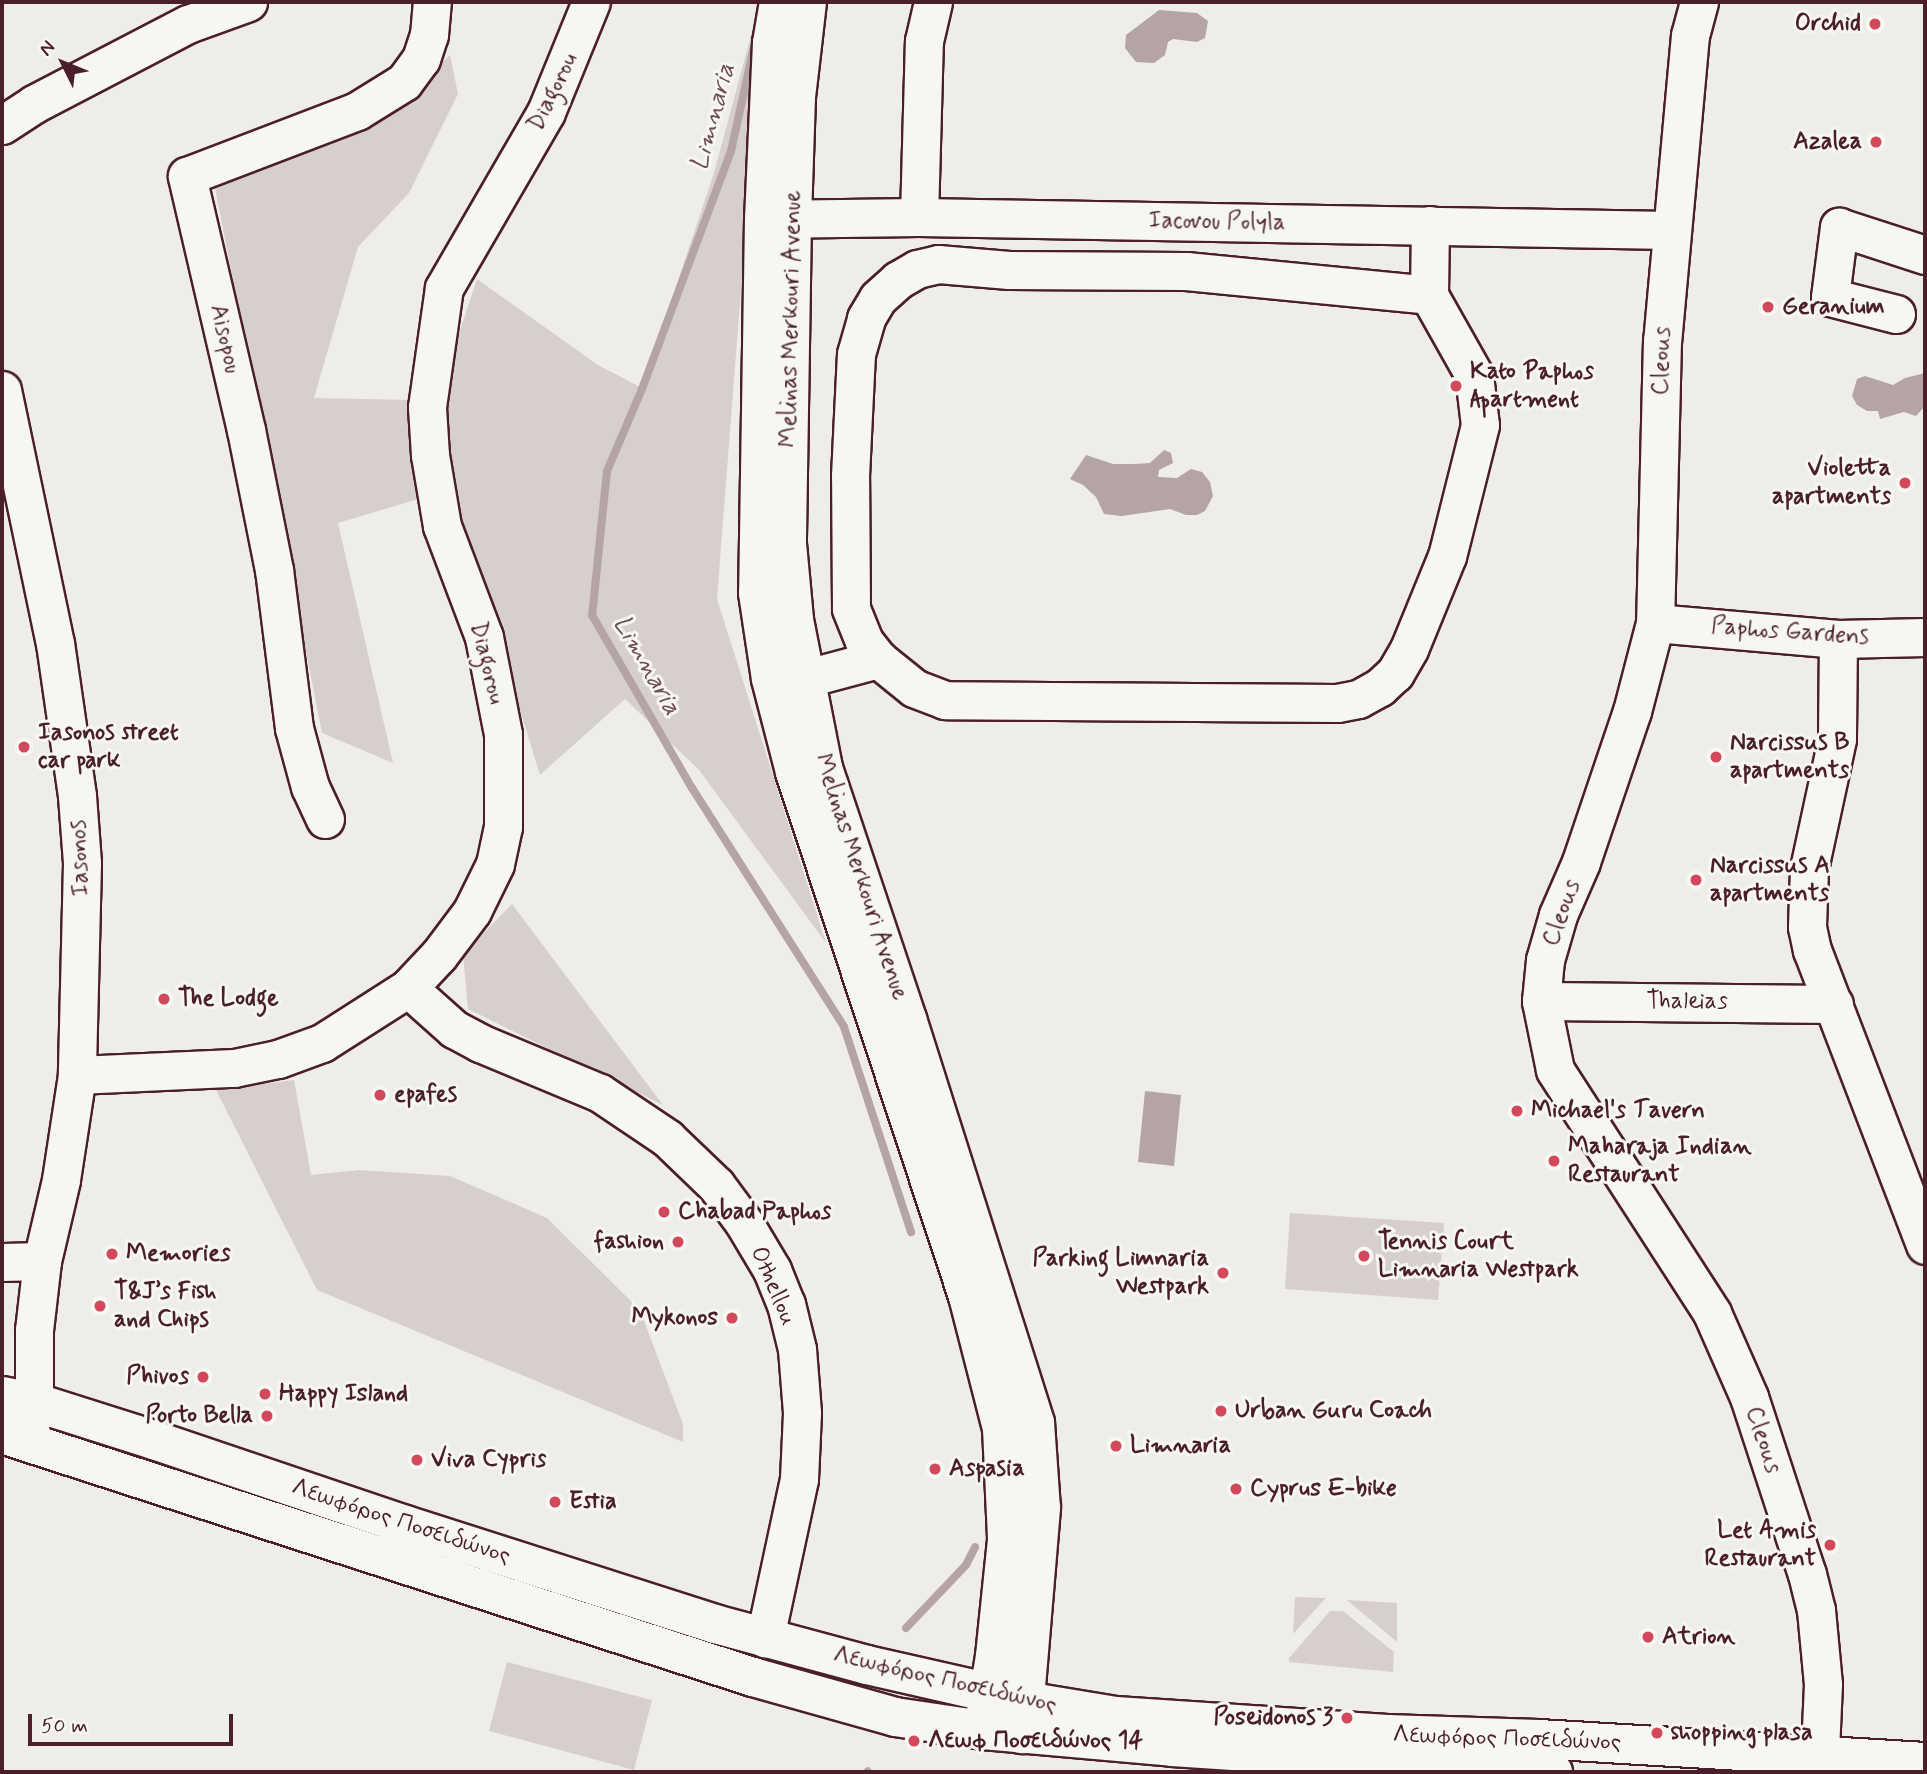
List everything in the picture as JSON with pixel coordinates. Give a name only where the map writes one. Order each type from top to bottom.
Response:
[{"type":"main road","name":"Melinas Merkouri Avenue","points":[[779,2],[772,43],[787,544],[794,620],[803,679],[823,768],[907,1019],[1035,1423],[1041,1508],[1023,1717]]},
{"type":"main road","name":"Melinas Merkouri Avenue","points":[[807,2],[778,219],[757,549],[763,632],[771,679],[794,772],[968,1296],[992,1380],[1005,1462],[1007,1541],[995,1656],[982,1730]]},
{"type":"main road","name":"Λεωφόρος Ποσειδώνος","points":[[15,1398],[444,1537],[765,1637],[867,1665],[988,1690],[1023,1717],[1172,1747],[1553,1772]]},
{"type":"main road","name":"Λεωφόρος Ποσειδώνος","points":[[11,1436],[311,1536],[809,1695],[895,1717],[982,1730],[1023,1717],[1116,1716],[1819,1763],[1925,1762]]},
{"type":"street","points":[[2,125],[34,103],[188,24],[248,2]]},
{"type":"street","name":"Aisopou","points":[[325,819],[310,786],[294,728],[274,570],[246,430],[187,176],[357,111],[404,82],[421,59],[432,2]]},
{"type":"street","name":"Diagorou","points":[[77,1075],[234,1069],[278,1059],[322,1042],[408,988],[439,955],[472,911],[495,864],[503,827],[503,734],[484,637],[442,526],[430,455],[427,405],[444,288],[546,112],[591,2]]},
{"type":"street","points":[[919,217],[924,41],[933,2]]},
{"type":"street","name":"Cleous","points":[[1699,2],[1690,35],[1662,340],[1655,622],[1632,711],[1581,862],[1558,915],[1545,960],[1541,1001],[1555,1070],[1712,1313],[1749,1397],[1807,1574],[1816,1610],[1823,1684],[1819,1763]]},
{"type":"street","name":"Iacovou Polyla","points":[[778,219],[919,217],[1670,230]]},
{"type":"street","points":[[1009,270],[1011,220]]},
{"type":"street","points":[[1429,295],[1186,271],[1009,270],[938,264],[917,269],[898,280],[878,299],[866,318],[856,354],[850,476],[851,608],[864,641],[878,659],[914,688],[945,700],[1337,703],[1358,699],[1380,687],[1395,673],[1409,649],[1443,567],[1480,425],[1474,375],[1429,295],[1430,225]]},
{"type":"street","points":[[1896,314],[1829,296],[1839,227],[1925,256]]},
{"type":"street","name":"Iasonos","points":[[2,390],[55,643],[77,796],[82,934],[77,1075],[61,1180],[42,1261],[34,1330],[15,1398],[11,1436]]},
{"type":"street","name":"Paphos Gardens","points":[[1655,622],[1838,639],[1925,637]]},
{"type":"street","points":[[1838,639],[1837,739],[1809,869],[1807,900],[1812,950],[1925,1245]]},
{"type":"street","points":[[803,679],[878,659]]},
{"type":"street","name":"Othellou","points":[[408,988],[463,1033],[600,1093],[667,1138],[716,1185],[744,1223],[772,1270],[786,1304],[797,1349],[802,1413],[799,1479],[765,1637]]},
{"type":"street","name":"Thaleias","points":[[1541,1001],[1834,1004]]},
{"type":"street","points":[[2,1262],[42,1261]]},
{"type":"shaded area","points":[[760,2],[762,19],[717,599],[826,943],[699,770],[625,699],[540,775],[452,489],[338,523],[393,763],[322,733],[212,173],[377,124],[450,55],[458,94],[409,193],[358,247],[314,398],[436,403],[477,279],[598,365],[642,388],[714,173]]},
{"type":"shaded area","points":[[1159,10],[1197,13],[1208,21],[1205,38],[1197,42],[1173,39],[1168,42],[1165,55],[1154,63],[1136,62],[1125,48],[1126,35]]},
{"type":"shaded area","points":[[1925,373],[1925,406],[1916,416],[1904,412],[1880,419],[1878,411],[1867,411],[1857,405],[1852,396],[1857,379],[1865,376],[1893,385],[1905,378]]},
{"type":"shaded area","points":[[1164,450],[1171,453],[1173,463],[1159,470],[1158,477],[1177,478],[1191,469],[1202,472],[1210,482],[1213,496],[1205,511],[1197,515],[1186,515],[1170,509],[1122,516],[1104,514],[1096,497],[1083,485],[1070,479],[1086,455],[1113,464],[1135,464],[1150,463]]},
{"type":"shaded area","points":[[512,904],[663,1105],[468,1009],[463,954]]},
{"type":"shaded area","points":[[294,1080],[311,1175],[359,1170],[450,1176],[547,1218],[640,1310],[683,1424],[683,1442],[317,1290],[216,1090]]},
{"type":"shaded area","points":[[1145,1091],[1181,1095],[1174,1166],[1138,1162]]},
{"type":"shaded area","name":"Tennis Court Limnaria Westpark","points":[[1290,1213],[1444,1223],[1438,1300],[1285,1289]]},
{"type":"shaded area","points":[[1295,1597],[1326,1598],[1293,1634]]},
{"type":"shaded area","points":[[1347,1600],[1397,1603],[1397,1642]]},
{"type":"shaded area","points":[[1330,1611],[1343,1611],[1394,1652],[1393,1672],[1289,1662],[1289,1658]]},
{"type":"shaded area","points":[[507,1662],[652,1700],[634,1770],[489,1731]]},
{"type":"waterway","name":"Limnaria","points":[[755,42],[731,151],[642,389],[607,471],[592,615],[692,788],[844,1027],[911,1232]]},
{"type":"waterway","name":"Limnaria","points":[[906,1628],[966,1565],[975,1547]]},
{"type":"place","name":"Orchid","points":[[1875,24]]},
{"type":"place","name":"Azalea","points":[[1876,142]]},
{"type":"place","name":"Geranium","points":[[1768,307]]},
{"type":"place","name":"Kato Paphos Apartment","points":[[1456,386]]},
{"type":"place","name":"Violetta apartments","points":[[1905,483]]},
{"type":"place","name":"Iasonos street car park","points":[[24,747]]},
{"type":"place","name":"Narcissus B apartments","points":[[1716,757]]},
{"type":"place","name":"Narcissus A apartments","points":[[1696,880]]},
{"type":"place","name":"The Lodge","points":[[164,999]]},
{"type":"place","name":"epafes","points":[[380,1095]]},
{"type":"place","name":"Michael's Tavern","points":[[1517,1111]]},
{"type":"place","name":"Maharaja Indian Restaurant","points":[[1554,1161]]},
{"type":"place","name":"Chabad Paphos","points":[[664,1212]]},
{"type":"place","name":"fashion","points":[[678,1242]]},
{"type":"place","name":"Memories","points":[[112,1254]]},
{"type":"place","name":"Tennis Court Limnaria Westpark","points":[[1364,1256]]},
{"type":"place","name":"Parking Limnaria Westpark","points":[[1223,1273]]},
{"type":"place","name":"T&J’s Fish and Chips","points":[[100,1306]]},
{"type":"place","name":"Mykonos","points":[[732,1318]]},
{"type":"place","name":"Phivos","points":[[203,1377]]},
{"type":"place","name":"Happy Island","points":[[265,1394]]},
{"type":"place","name":"Urban Guru Coach","points":[[1221,1411]]},
{"type":"place","name":"Porto Bella","points":[[267,1416]]},
{"type":"place","name":"Limnaria","points":[[1116,1446]]},
{"type":"place","name":"Viva Cypris","points":[[417,1460]]},
{"type":"place","name":"Aspasia","points":[[935,1469]]},
{"type":"place","name":"Cyprus E-bike","points":[[1236,1489]]},
{"type":"place","name":"Estia","points":[[555,1502]]},
{"type":"place","name":"Let Amis Restaurant","points":[[1830,1545]]},
{"type":"place","name":"Atrion","points":[[1648,1637]]},
{"type":"place","name":"Poseidonos 3","points":[[1347,1718]]},
{"type":"place","name":"shopping plasa","points":[[1657,1733]]},
{"type":"place","name":"Λεωφ Ποσειδώνος 14","points":[[914,1741]]}]
